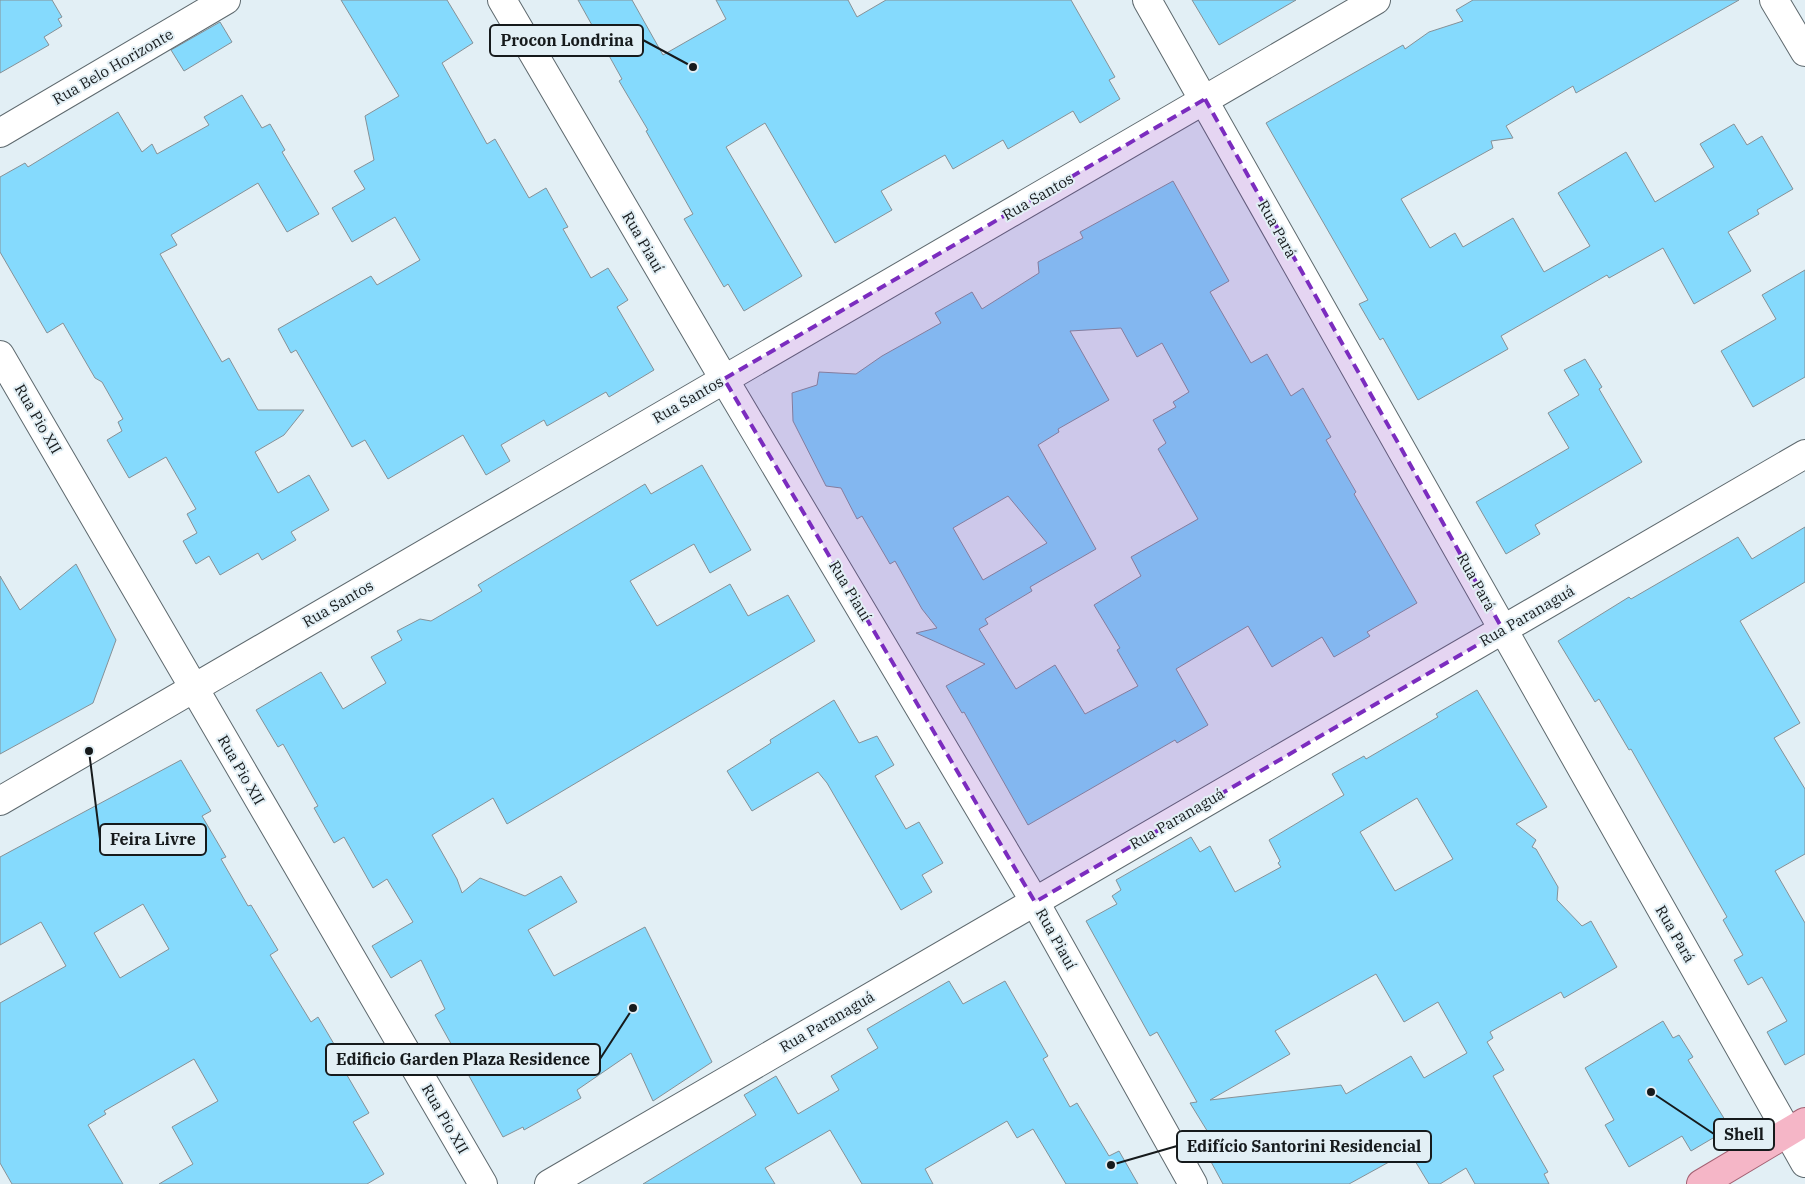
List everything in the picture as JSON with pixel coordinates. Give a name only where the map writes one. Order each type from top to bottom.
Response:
[{"type":"main road","points":[[1701,1184],[1796,1127]]},
{"type":"street","name":"Rua Belo Horizonte","points":[[0,133],[226,0]]},
{"type":"street","name":"Rua Piauí","points":[[502,0],[724,379],[1035,902],[1193,1184]]},
{"type":"street","name":"Rua Pará","points":[[1147,0],[1205,99],[1502,630],[1796,1127],[1805,1163]]},
{"type":"street","name":"Rua Santos","points":[[0,801],[1376,0]]},
{"type":"street","points":[[1774,0],[1805,52]]},
{"type":"street","name":"Rua Pio XII","points":[[0,355],[483,1184]]},
{"type":"street","name":"Rua Paranaguá","points":[[549,1184],[1805,454]]},
{"type":"highlighted area","points":[[1205,99],[1503,630],[1035,902],[724,379]]},
{"type":"building","points":[[0,0],[52,0],[62,17],[58,19],[62,26],[44,37],[49,45],[0,73]]},
{"type":"building","points":[[341,0],[447,0],[473,43],[442,63],[487,144],[495,139],[529,198],[546,188],[568,227],[563,229],[591,278],[608,268],[628,300],[617,307],[654,370],[609,397],[606,392],[547,426],[544,420],[501,445],[510,461],[486,475],[463,435],[388,479],[365,440],[352,447],[296,350],[291,353],[278,329],[371,276],[377,285],[420,260],[395,217],[352,242],[332,208],[365,189],[354,171],[374,160],[365,116],[399,96]]},
{"type":"building","points":[[578,0],[632,0],[663,55],[726,19],[716,0],[848,0],[857,17],[886,0],[1071,0],[1115,77],[1109,80],[1120,99],[1080,123],[1073,111],[1008,149],[1003,140],[953,169],[945,155],[881,191],[892,210],[835,243],[765,123],[726,147],[802,276],[744,311],[728,284],[724,287],[684,219],[693,214],[646,131],[648,130],[619,81],[622,79]]},
{"type":"building","points":[[1192,0],[1296,0],[1219,45]]},
{"type":"building","points":[[1473,0],[1739,0],[1576,93],[1573,86],[1506,126],[1513,138],[1491,141],[1493,148],[1401,199],[1430,248],[1455,233],[1463,247],[1513,218],[1544,272],[1590,246],[1558,193],[1626,152],[1655,202],[1714,167],[1700,144],[1734,124],[1747,145],[1762,136],[1793,189],[1757,210],[1759,214],[1728,232],[1751,271],[1694,304],[1663,248],[1609,278],[1607,275],[1501,336],[1508,349],[1418,400],[1383,338],[1380,340],[1359,304],[1368,300],[1266,123],[1403,45],[1405,49],[1429,32],[1463,21],[1456,10]]},
{"type":"building","points":[[220,22],[232,42],[184,71],[171,50]]},
{"type":"building","points":[[242,95],[262,128],[270,124],[285,150],[282,152],[319,214],[287,232],[258,183],[171,235],[177,245],[160,254],[222,362],[229,358],[258,410],[304,410],[284,435],[255,452],[278,493],[309,475],[329,510],[291,532],[296,540],[262,560],[258,553],[220,575],[209,556],[196,564],[183,541],[197,533],[187,514],[196,509],[166,457],[129,478],[107,440],[122,431],[118,422],[123,419],[102,382],[95,378],[63,323],[47,333],[0,252],[0,177],[25,163],[28,167],[118,112],[142,152],[152,144],[157,154],[209,125],[204,117]]},
{"type":"building","points":[[1173,181],[1229,281],[1210,292],[1251,363],[1267,354],[1291,396],[1303,388],[1331,437],[1326,440],[1356,492],[1354,494],[1417,603],[1367,632],[1370,636],[1334,657],[1322,637],[1272,667],[1248,626],[1176,669],[1208,725],[1177,743],[1175,740],[1028,825],[964,712],[962,713],[946,686],[985,664],[916,633],[937,628],[922,609],[895,561],[890,564],[862,516],[857,519],[841,488],[826,486],[793,421],[792,393],[817,385],[819,372],[856,374],[882,356],[941,323],[935,313],[972,292],[982,309],[1039,273],[1038,262],[1083,238],[1080,232]],"holes":[[[1121,328],[1137,357],[1162,343],[1189,392],[1173,402],[1176,407],[1153,420],[1166,443],[1158,449],[1198,519],[1131,557],[1141,576],[1094,605],[1120,648],[1117,650],[1138,686],[1085,714],[1055,665],[1016,689],[979,629],[988,624],[985,619],[1032,591],[1030,587],[1096,549],[1038,445],[1059,432],[1058,429],[1109,400],[1070,331]],[[1008,496],[1047,543],[983,580],[953,528]]]},
{"type":"building","points":[[1805,270],[1805,377],[1753,407],[1721,351],[1776,319],[1762,295]]},
{"type":"building","points":[[1585,359],[1602,387],[1599,389],[1642,462],[1535,525],[1540,534],[1506,554],[1476,502],[1569,448],[1548,413],[1579,395],[1564,370]]},
{"type":"building","points":[[702,465],[751,550],[710,573],[694,544],[630,581],[657,626],[730,584],[748,616],[788,595],[815,641],[507,824],[493,798],[432,835],[457,879],[462,893],[480,878],[525,896],[561,876],[577,902],[528,930],[554,976],[645,927],[712,1062],[653,1101],[631,1053],[577,1090],[581,1098],[524,1130],[523,1127],[503,1137],[435,1015],[445,1009],[421,960],[391,978],[372,946],[413,922],[387,879],[373,888],[344,837],[334,843],[314,808],[318,806],[283,744],[278,747],[256,710],[321,672],[343,709],[386,683],[371,657],[402,640],[397,631],[420,619],[431,621],[482,591],[478,585],[645,484],[651,494]]},
{"type":"building","points":[[1805,527],[1805,582],[1740,621],[1800,723],[1774,738],[1805,789],[1805,854],[1775,871],[1805,923],[1805,1054],[1785,1065],[1767,1032],[1787,1021],[1762,977],[1748,985],[1734,960],[1743,955],[1723,920],[1727,917],[1631,749],[1629,750],[1599,699],[1595,702],[1558,641],[1629,597],[1631,599],[1738,537],[1752,559]]},
{"type":"building","points":[[76,564],[116,640],[93,703],[0,754],[0,576],[20,610]]},
{"type":"building","points":[[1477,690],[1547,807],[1516,824],[1536,840],[1532,847],[1536,849],[1558,887],[1557,900],[1582,926],[1591,921],[1617,967],[1564,998],[1561,992],[1490,1032],[1493,1038],[1487,1042],[1504,1070],[1493,1076],[1548,1172],[1544,1174],[1549,1184],[1475,1184],[1466,1168],[1440,1184],[1429,1184],[1409,1151],[1349,1184],[1223,1184],[1210,1160],[1214,1142],[1190,1103],[1197,1102],[1157,1032],[1150,1036],[1086,921],[1117,904],[1112,896],[1121,890],[1116,880],[1191,837],[1200,852],[1210,846],[1235,892],[1281,867],[1278,863],[1280,861],[1269,840],[1344,795],[1332,774],[1364,756],[1366,759],[1438,717],[1436,714]],"holes":[[[1417,798],[1453,859],[1395,891],[1360,832]],[[1376,974],[1404,1022],[1438,1002],[1467,1053],[1424,1078],[1411,1056],[1346,1094],[1341,1085],[1210,1100],[1290,1054],[1275,1031]]]},
{"type":"building","points":[[834,700],[859,743],[877,736],[894,765],[875,776],[906,829],[919,822],[943,863],[922,875],[932,892],[901,910],[827,783],[818,772],[752,811],[727,771],[771,743],[770,740]]},
{"type":"building","points":[[181,760],[211,811],[202,816],[226,857],[221,859],[248,906],[251,905],[278,950],[270,955],[311,1022],[318,1017],[334,1044],[330,1046],[369,1113],[353,1122],[384,1174],[367,1184],[159,1184],[193,1164],[172,1127],[218,1101],[194,1059],[104,1111],[106,1114],[88,1125],[123,1184],[12,1184],[0,1163],[0,1003],[66,966],[41,922],[0,945],[0,857]],"holes":[[[143,904],[169,949],[120,978],[94,933]]]},
{"type":"building","points":[[949,981],[963,1004],[1005,981],[1048,1056],[1043,1059],[1070,1107],[1077,1103],[1109,1156],[1119,1151],[1138,1184],[1066,1184],[1033,1129],[1017,1138],[1007,1121],[925,1169],[933,1184],[862,1184],[830,1130],[765,1168],[775,1184],[643,1184],[756,1115],[744,1095],[776,1076],[798,1114],[839,1090],[831,1076],[878,1048],[867,1029]]},
{"type":"building","points":[[1663,1021],[1673,1038],[1679,1035],[1693,1057],[1688,1060],[1730,1128],[1691,1151],[1682,1136],[1629,1167],[1605,1125],[1614,1120],[1585,1068]]},
{"type":"place","name":"Procon Londrina","points":[[693,67]]},
{"type":"place","name":"Feira Livre","points":[[89,751]]},
{"type":"place","name":"Edificio Garden Plaza Residence","points":[[633,1008]]},
{"type":"place","name":"Shell","points":[[1651,1092]]},
{"type":"place","name":"Edifício Santorini Residencial","points":[[1111,1165]]}]
